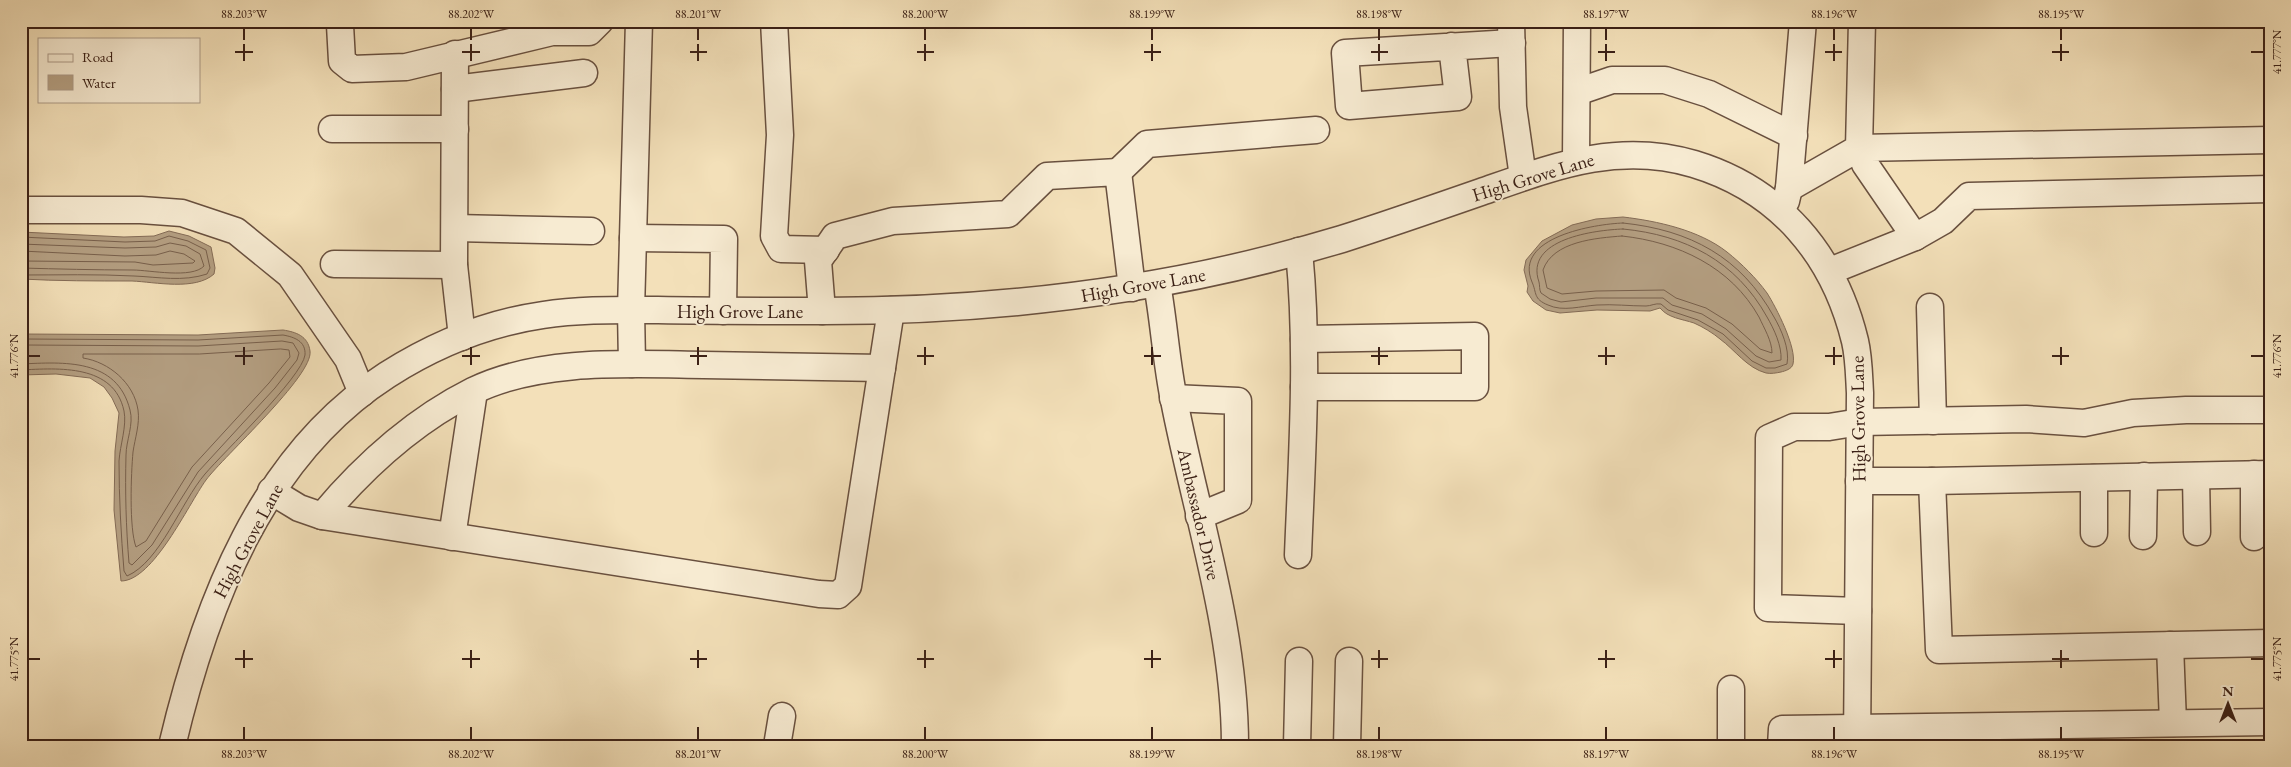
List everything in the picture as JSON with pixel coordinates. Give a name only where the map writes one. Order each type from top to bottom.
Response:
[{"type":"street","points":[[340,24],[342,61],[352,69],[406,67],[552,32],[589,32],[600,21]]},
{"type":"street","points":[[632,364],[631,310],[639,21]]},
{"type":"street","points":[[774,21],[780,135],[774,236],[781,249],[826,250]]},
{"type":"street","points":[[1576,160],[1577,21]]},
{"type":"street","points":[[1783,214],[1790,188],[1804,21]]},
{"type":"street","points":[[1862,21],[1859,148],[1865,164],[1915,237]]},
{"type":"street","points":[[1452,46],[1511,32],[1513,107],[1523,177]]},
{"type":"street","points":[[455,54],[454,265],[462,337]]},
{"type":"street","points":[[455,89],[584,73]]},
{"type":"street","points":[[1577,92],[1612,80],[1666,80],[1709,94],[1794,136]]},
{"type":"street","points":[[332,129],[455,129]]},
{"type":"street","points":[[822,311],[818,261],[835,236],[893,221],[1008,214],[1048,176],[1118,172],[1147,144],[1316,130]]},
{"type":"street","points":[[1790,188],[1859,148],[2270,140]]},
{"type":"street","name":"High Grove Lane","points":[[172,746],[192,669],[209,618],[237,553],[271,491],[316,435],[362,393],[412,361],[462,337],[505,323],[543,314],[598,310],[822,311],[969,308],[1041,302],[1132,288],[1300,251],[1395,222],[1576,160],[1626,154],[1653,156],[1691,163],[1719,173],[1748,187],[1783,214],[1813,246],[1830,272],[1840,294],[1856,346],[1860,422],[1857,737]]},
{"type":"street","points":[[1118,172],[1132,288]]},
{"type":"street","points":[[1830,272],[1915,237],[1943,221],[1969,196],[2270,189]]},
{"type":"street","points":[[21,210],[141,210],[182,213],[236,231],[290,275],[348,359],[362,393]]},
{"type":"street","points":[[455,228],[591,231]]},
{"type":"street","points":[[633,238],[724,239],[724,311]]},
{"type":"street","points":[[1298,555],[1304,387],[1304,303],[1300,251]]},
{"type":"street","points":[[334,264],[454,265]]},
{"type":"street","name":"Ambassador Drive","points":[[1157,284],[1173,398],[1228,654],[1233,689],[1235,746]]},
{"type":"street","points":[[1930,307],[1932,421]]},
{"type":"street","points":[[271,491],[299,508],[322,516],[819,594],[838,595],[848,586],[892,310]]},
{"type":"street","points":[[1304,339],[1475,336],[1475,387],[1304,387]]},
{"type":"street","points":[[322,516],[372,461],[416,426],[474,391],[522,375],[553,368],[632,364],[882,368]]},
{"type":"street","points":[[452,536],[474,391]]},
{"type":"street","points":[[1173,398],[1238,401],[1238,500],[1199,516]]},
{"type":"street","points":[[1858,611],[1768,608],[1769,438],[1794,427],[1829,427],[1860,422],[2026,420],[2084,422],[2132,413],[2186,410],[2270,410]]},
{"type":"street","points":[[1859,481],[2262,474],[2254,536]]},
{"type":"street","points":[[2143,536],[2144,476]]},
{"type":"street","points":[[2196,476],[2198,532]]},
{"type":"street","points":[[2094,478],[2094,533]]},
{"type":"street","points":[[1932,481],[1939,650],[2270,643]]},
{"type":"street","points":[[2170,644],[2173,723]]},
{"type":"street","points":[[1297,746],[1299,661]]},
{"type":"street","points":[[1347,746],[1350,661]]},
{"type":"street","points":[[1731,689],[1731,746]]},
{"type":"street","points":[[777,746],[782,716]]},
{"type":"street","points":[[1781,746],[1782,730],[1857,737],[2173,723],[2270,722]]},
{"type":"water","points":[[1623,217],[1650,221],[1691,232],[1716,244],[1738,261],[1763,287],[1785,328],[1792,348],[1793,364],[1791,367],[1784,371],[1773,373],[1759,371],[1708,330],[1694,323],[1671,316],[1660,308],[1650,311],[1597,310],[1560,313],[1546,310],[1533,301],[1527,292],[1528,286],[1524,270],[1526,260],[1542,241],[1572,225],[1596,219]]},
{"type":"water","points":[[169,231],[189,236],[211,247],[215,268],[214,274],[206,279],[186,284],[21,279],[21,232],[124,237],[154,236]]},
{"type":"water","points":[[283,330],[301,336],[309,346],[310,351],[307,362],[298,378],[266,416],[206,480],[157,556],[133,578],[121,581],[114,510],[115,451],[119,413],[104,387],[90,378],[56,374],[21,375],[21,334],[198,335]]}]
